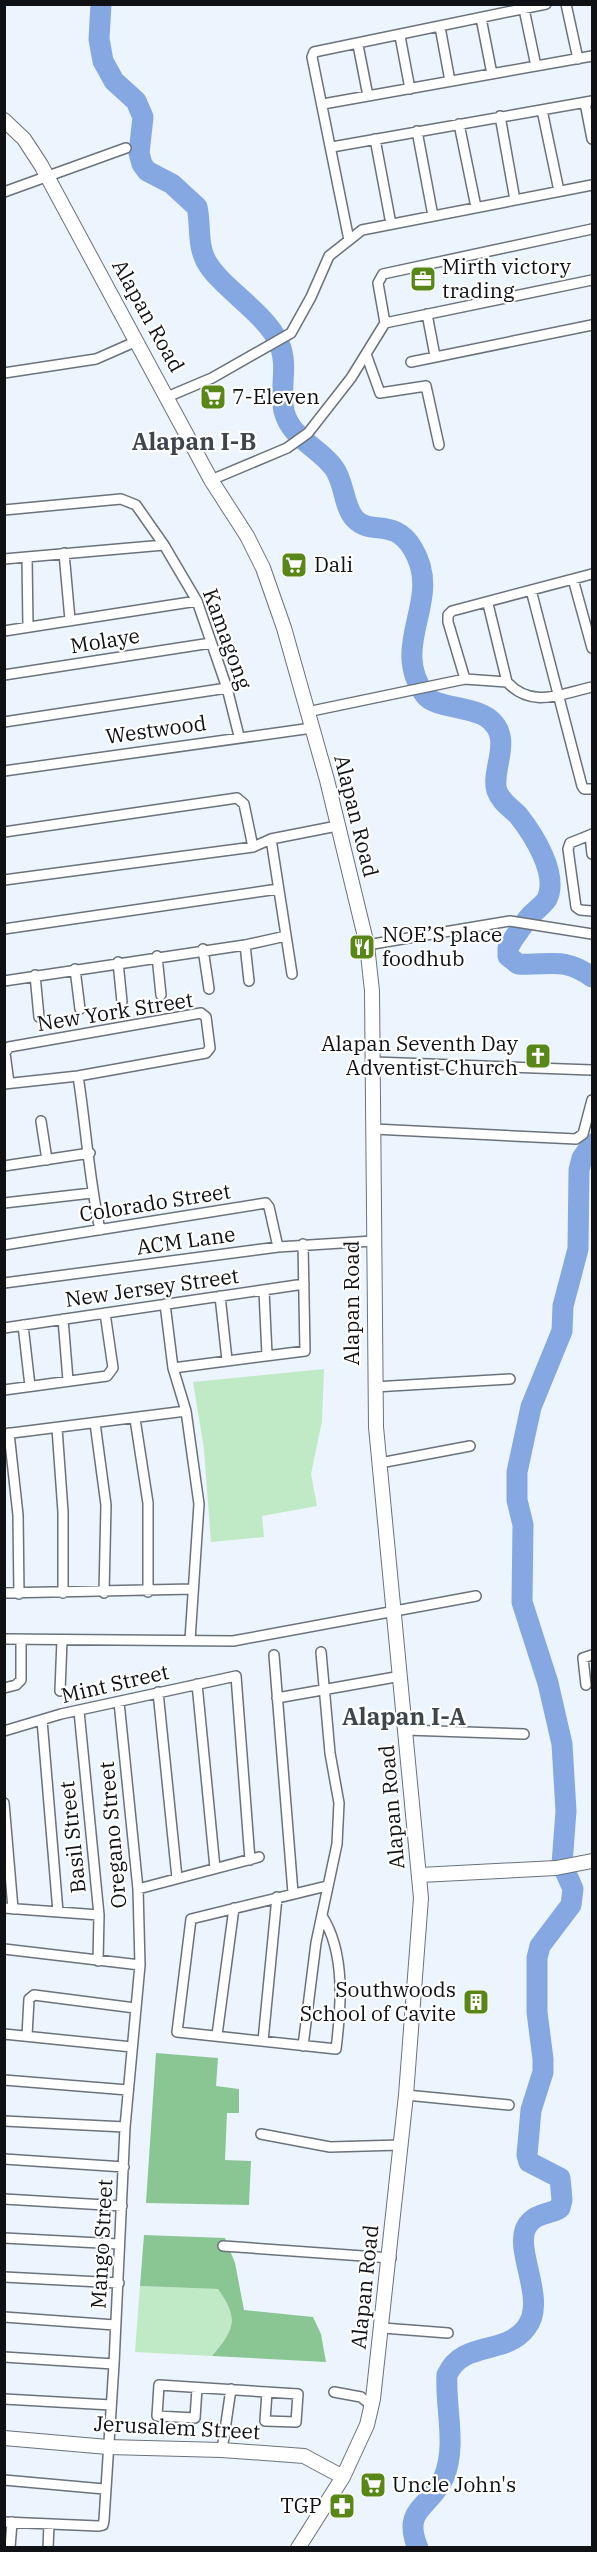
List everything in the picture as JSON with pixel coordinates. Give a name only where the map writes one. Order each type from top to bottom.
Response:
[{"type":"street","points":[[349,240],[312,57],[314,52],[358,45],[546,4]]},
{"type":"street","points":[[566,4],[578,59]]},
{"type":"street","points":[[524,9],[536,66]]},
{"type":"street","points":[[482,18],[492,74]]},
{"type":"street","points":[[440,27],[450,81]]},
{"type":"street","points":[[400,36],[410,88]]},
{"type":"street","points":[[358,45],[368,96]]},
{"type":"street","points":[[323,104],[592,56]]},
{"type":"street","points":[[332,147],[589,102],[592,139]]},
{"type":"street","points":[[542,110],[559,191]]},
{"type":"street","points":[[500,116],[515,200]]},
{"type":"street","name":"Alapan Road","points":[[4,120],[24,140],[46,175],[211,480],[247,536],[263,568],[312,728],[366,945],[372,991],[374,1387],[421,1898],[406,2095],[387,2257],[383,2328],[372,2406],[367,2425],[343,2477],[298,2547]]},
{"type":"street","points":[[459,124],[476,207]]},
{"type":"street","points":[[417,131],[433,216]]},
{"type":"street","points":[[375,139],[391,224]]},
{"type":"street","points":[[4,192],[126,148]]},
{"type":"street","points":[[167,397],[212,378],[291,333],[311,297],[328,256],[362,230],[592,184]]},
{"type":"street","points":[[211,480],[287,448],[308,433],[351,378],[385,323],[378,283],[383,274],[592,229]]},
{"type":"street","points":[[385,323],[592,280]]},
{"type":"street","points":[[427,314],[435,356]]},
{"type":"street","points":[[411,362],[592,325]]},
{"type":"street","points":[[4,373],[96,358],[137,341]]},
{"type":"street","points":[[366,354],[380,393],[424,386],[428,388],[439,445]]},
{"type":"street","name":"Kamagong","points":[[4,510],[130,500],[164,544],[197,601],[227,688],[239,736]]},
{"type":"street","points":[[4,559],[164,544]]},
{"type":"street","points":[[64,553],[70,620]]},
{"type":"street","points":[[27,556],[28,627]]},
{"type":"street","points":[[465,679],[448,615],[452,611],[592,574]]},
{"type":"street","points":[[573,579],[592,648]]},
{"type":"street","points":[[531,590],[588,789]]},
{"type":"street","points":[[4,631],[197,601]]},
{"type":"street","points":[[488,603],[507,682],[517,693],[529,698],[592,687]]},
{"type":"street","name":"Molaye","points":[[4,675],[211,643]]},
{"type":"street","points":[[307,712],[407,689],[465,679],[507,682]]},
{"type":"street","points":[[4,722],[227,688]]},
{"type":"street","name":"Westwood","points":[[4,771],[239,736],[312,728]]},
{"type":"street","points":[[4,832],[237,798],[244,804],[254,847]]},
{"type":"street","points":[[4,880],[254,847],[271,839],[337,826]]},
{"type":"street","points":[[592,854],[591,835],[570,843],[568,849],[576,907],[579,910],[592,911]]},
{"type":"street","points":[[271,839],[292,974]]},
{"type":"street","points":[[4,929],[278,888]]},
{"type":"street","points":[[366,945],[510,921],[592,934]]},
{"type":"street","points":[[4,981],[203,949],[245,945],[286,936]]},
{"type":"street","points":[[245,945],[249,981]]},
{"type":"street","points":[[203,949],[209,989]]},
{"type":"street","points":[[157,957],[161,995]]},
{"type":"street","points":[[118,962],[122,1002]]},
{"type":"street","points":[[75,969],[80,1009]]},
{"type":"street","points":[[36,975],[39,1017]]},
{"type":"street","name":"New York Street","points":[[201,1013],[206,1017],[210,1048],[206,1053],[78,1076],[7,1083],[5,1053],[9,1047],[201,1013]]},
{"type":"street","points":[[374,1062],[592,1070]]},
{"type":"street","points":[[78,1076],[90,1154],[92,1193],[100,1230]]},
{"type":"street","points":[[374,1129],[576,1139],[583,1134],[592,1100]]},
{"type":"street","points":[[41,1121],[47,1160]]},
{"type":"street","points":[[4,1166],[90,1154]]},
{"type":"street","points":[[4,1203],[92,1193]]},
{"type":"street","name":"Colorado Street","points":[[4,1245],[266,1203],[269,1207],[278,1246]]},
{"type":"street","name":"ACM Lane","points":[[4,1283],[278,1246],[372,1241]]},
{"type":"street","points":[[173,1368],[305,1351],[303,1244]]},
{"type":"street","name":"New Jersey Street","points":[[4,1328],[304,1284]]},
{"type":"street","points":[[264,1291],[267,1355]]},
{"type":"street","points":[[220,1296],[227,1360]]},
{"type":"street","points":[[165,1304],[173,1368],[186,1411],[199,1504],[190,1640]]},
{"type":"street","points":[[4,1390],[107,1376],[111,1373],[113,1368],[105,1313]]},
{"type":"street","points":[[63,1319],[68,1380]]},
{"type":"street","points":[[23,1325],[30,1386]]},
{"type":"street","points":[[374,1387],[510,1380]]},
{"type":"street","points":[[19,1594],[18,1515],[7,1433],[95,1424],[186,1411]]},
{"type":"street","points":[[135,1419],[148,1503],[148,1592]]},
{"type":"street","points":[[95,1424],[106,1505],[104,1593]]},
{"type":"street","points":[[57,1428],[63,1512],[63,1593]]},
{"type":"street","points":[[380,1464],[470,1446]]},
{"type":"street","points":[[4,1593],[104,1593],[194,1589]]},
{"type":"street","points":[[4,1639],[233,1641],[395,1609],[476,1596]]},
{"type":"street","points":[[4,1688],[16,1685],[21,1680],[21,1640]]},
{"type":"street","points":[[60,1691],[62,1640]]},
{"type":"street","points":[[303,2046],[316,1943],[337,1844],[339,1803],[330,1753],[321,1652]]},
{"type":"street","points":[[274,1655],[293,1893]]},
{"type":"street","points":[[586,1685],[583,1658],[592,1655]]},
{"type":"street","name":"Mint Street","points":[[4,1731],[158,1692],[236,1676],[254,1858],[215,1868]]},
{"type":"street","points":[[277,1698],[401,1676]]},
{"type":"street","points":[[138,1889],[215,1868],[197,1684]]},
{"type":"street","points":[[158,1692],[177,1878]]},
{"type":"street","name":"Oregano Street","points":[[119,1702],[138,1889],[141,1965]]},
{"type":"street","name":"Basil Street","points":[[79,1711],[99,1915],[98,1960]]},
{"type":"street","points":[[42,1720],[58,1912]]},
{"type":"street","points":[[406,1730],[524,1734]]},
{"type":"street","points":[[4,1803],[9,1909],[99,1915]]},
{"type":"street","points":[[420,1875],[556,1868],[592,1860]]},
{"type":"street","points":[[322,1916],[331,1930],[338,1969],[339,2019],[336,2049],[177,2032],[190,1919],[327,1886]]},
{"type":"street","points":[[264,2041],[277,1897]]},
{"type":"street","points":[[217,2035],[234,1908]]},
{"type":"street","points":[[4,1949],[141,1965]]},
{"type":"street","name":"Mango Street","points":[[49,2525],[103,2525],[119,2283],[125,2127],[141,1965]]},
{"type":"street","points":[[27,2036],[31,1996],[135,2008]]},
{"type":"street","points":[[4,2034],[132,2047]]},
{"type":"street","points":[[4,2080],[128,2090]]},
{"type":"street","points":[[406,2095],[509,2105]]},
{"type":"street","points":[[4,2121],[125,2127]]},
{"type":"street","points":[[261,2134],[330,2147],[400,2145]]},
{"type":"street","points":[[4,2158],[124,2167]]},
{"type":"street","points":[[4,2199],[122,2206]]},
{"type":"street","points":[[4,2238],[119,2244]]},
{"type":"street","points":[[223,2246],[387,2257]]},
{"type":"street","points":[[4,2277],[119,2283]]},
{"type":"street","points":[[4,2317],[116,2325]]},
{"type":"street","points":[[383,2328],[448,2333]]},
{"type":"street","points":[[4,2357],[114,2364]]},
{"type":"street","points":[[197,2388],[195,2418],[157,2416],[159,2385],[298,2394],[296,2422],[265,2421],[267,2392]]},
{"type":"street","points":[[222,2450],[231,2389]]},
{"type":"street","points":[[334,2392],[362,2397],[372,2406]]},
{"type":"street","points":[[4,2398],[111,2405]]},
{"type":"street","name":"Jerusalem Street","points":[[4,2438],[108,2447],[222,2450],[304,2456],[343,2477]]},
{"type":"street","points":[[4,2480],[104,2489]]},
{"type":"street","points":[[10,2547],[8,2522],[49,2525],[48,2547]]},
{"type":"green space","points":[[324,1369],[322,1421],[311,1474],[317,1506],[262,1516],[264,1537],[211,1542],[204,1449],[193,1382]]},
{"type":"green space","points":[[156,2053],[218,2058],[216,2086],[239,2089],[239,2113],[227,2113],[225,2160],[251,2161],[249,2205],[146,2203]]},
{"type":"green space","points":[[144,2235],[225,2238],[235,2263],[244,2310],[313,2317],[321,2334],[326,2362],[212,2356],[226,2338],[232,2324],[225,2299],[218,2289],[140,2286]]},
{"type":"green space","points":[[140,2286],[218,2289],[229,2308],[232,2324],[230,2331],[212,2356],[135,2352]]},
{"type":"waterway","points":[[101,4],[99,39],[103,61],[114,81],[136,101],[143,117],[139,153],[142,164],[147,171],[172,184],[197,207],[201,248],[206,261],[221,281],[273,332],[282,352],[283,402],[288,421],[299,436],[334,468],[348,508],[355,519],[361,524],[398,533],[413,549],[421,568],[423,586],[412,658],[415,676],[425,695],[436,702],[481,714],[496,726],[500,735],[500,754],[496,774],[497,791],[531,833],[543,855],[550,878],[547,899],[517,934],[508,948],[508,956],[518,964],[556,963],[573,966],[592,977]]},
{"type":"waterway","points":[[418,2548],[414,2535],[415,2516],[438,2487],[448,2465],[450,2439],[447,2375],[454,2364],[463,2357],[507,2342],[517,2337],[526,2328],[532,2316],[534,2302],[523,2242],[525,2230],[534,2218],[560,2208],[562,2200],[560,2178],[529,2162],[527,2155],[531,2110],[543,2072],[537,2012],[537,1958],[540,1946],[571,1905],[573,1889],[562,1864],[566,1811],[562,1744],[548,1683],[522,1602],[523,1525],[517,1500],[517,1472],[531,1407],[562,1331],[563,1306],[578,1249],[579,1170],[582,1158],[592,1144]]},
{"type":"place","name":"Mirth victory trading","points":[[423,279]]},
{"type":"place","name":"7-Eleven","points":[[213,397]]},
{"type":"place","name":"Dali","points":[[294,565]]},
{"type":"place","name":"NOE’S place foodhub","points":[[362,947]]},
{"type":"place","name":"Alapan Seventh Day Adventist Church","points":[[538,1056]]},
{"type":"place","name":"Southwoods School of Cavite","points":[[476,2002]]},
{"type":"place","name":"Uncle John's","points":[[373,2485]]},
{"type":"place","name":"TGP","points":[[342,2506]]},
{"type":"district","name":"Alapan I-B","points":[[194,442]]},
{"type":"district","name":"Alapan I-A","points":[[404,1717]]}]
